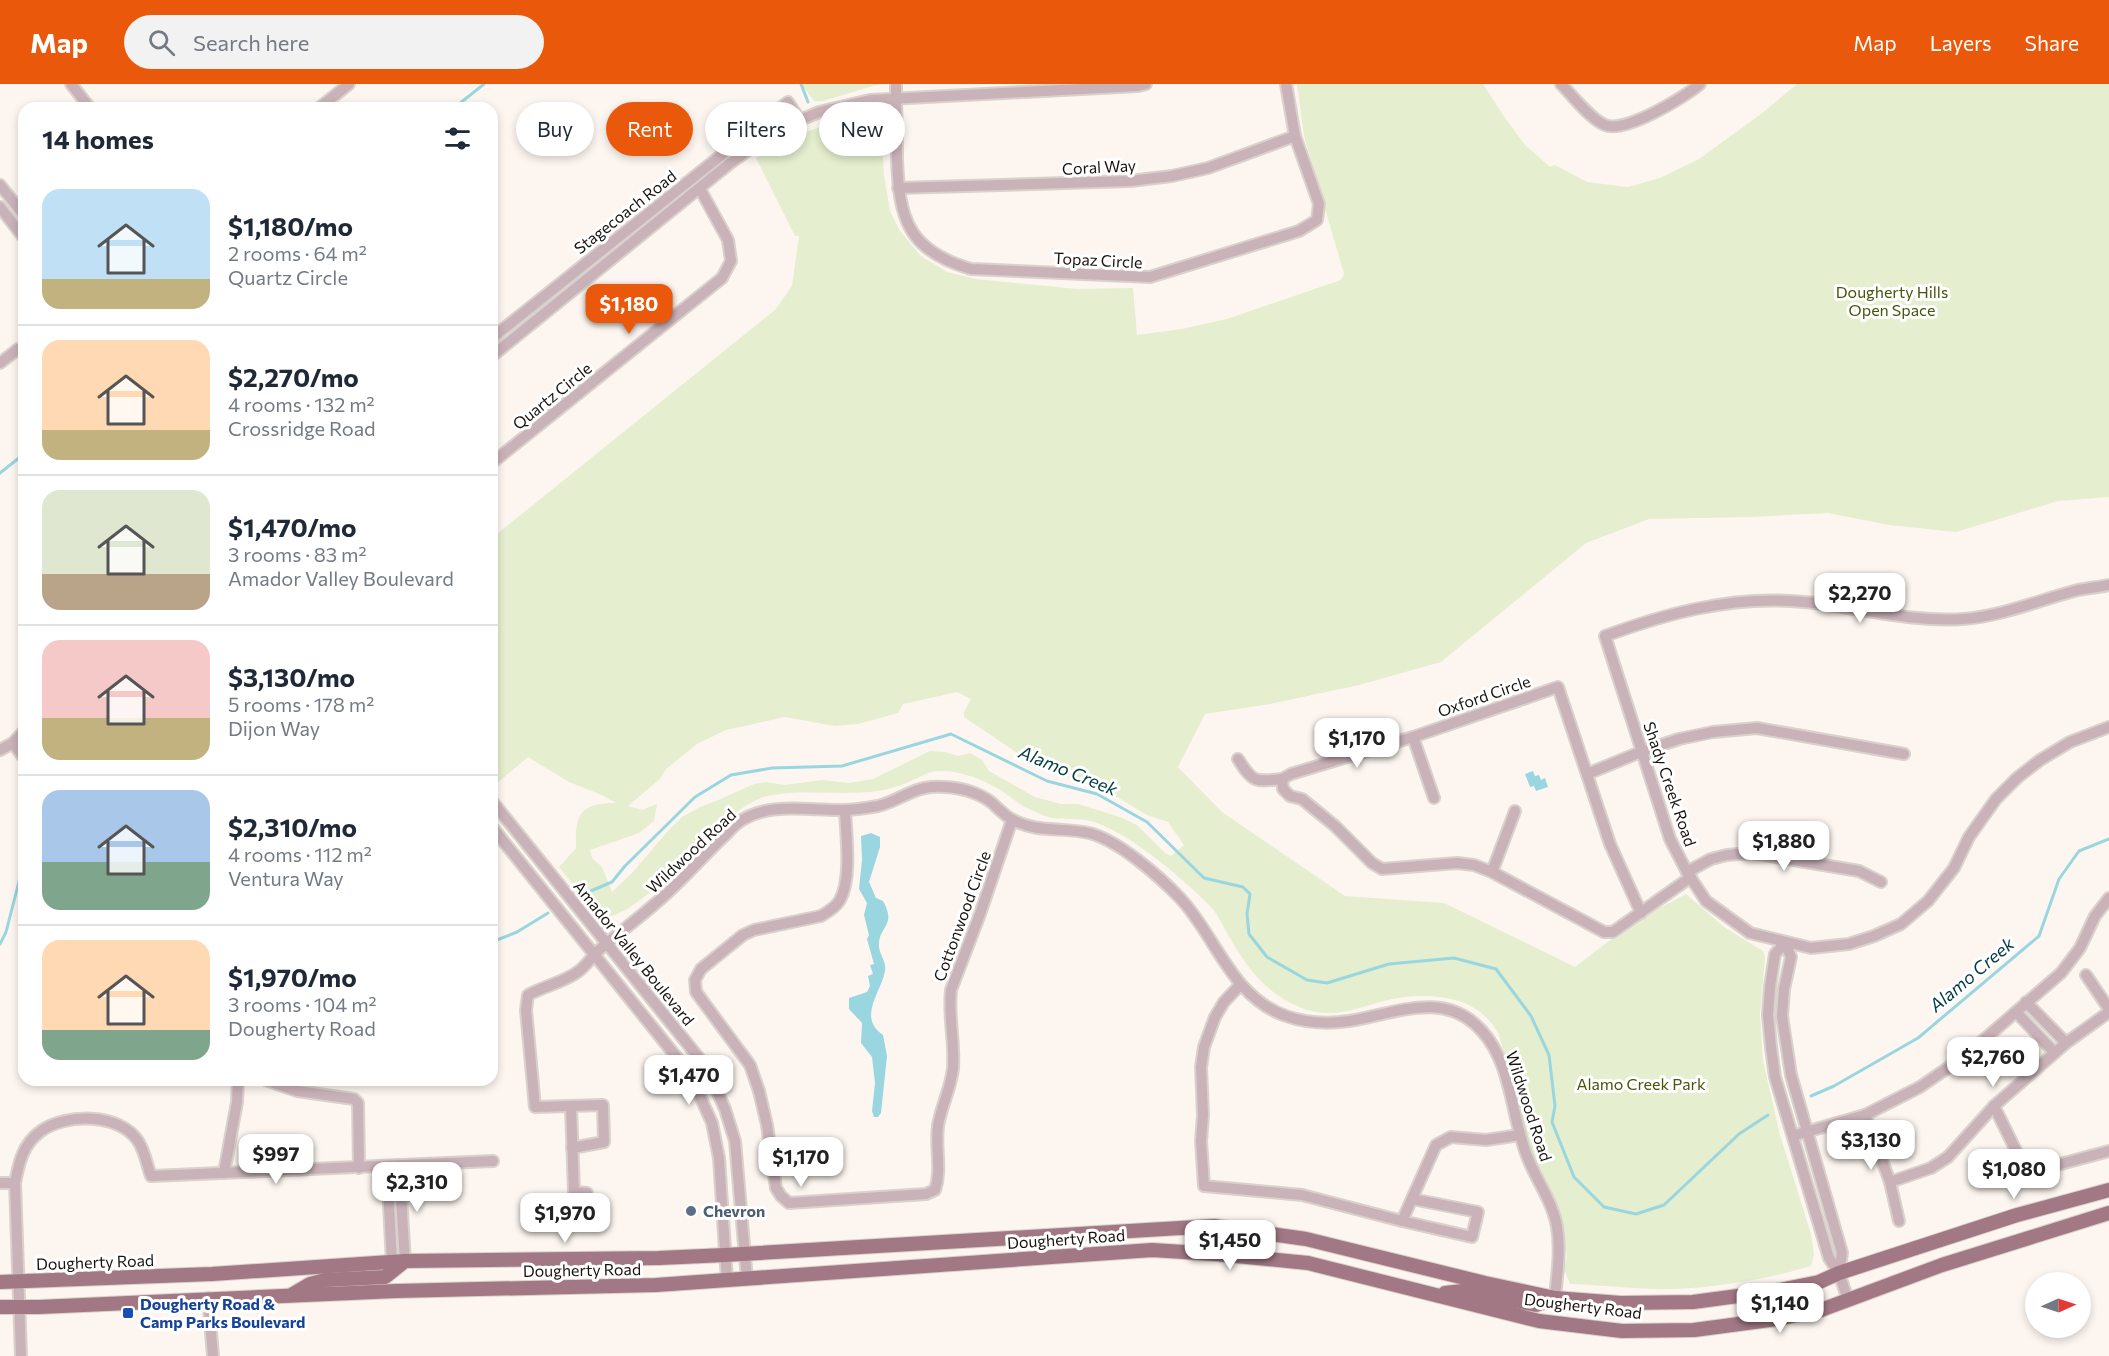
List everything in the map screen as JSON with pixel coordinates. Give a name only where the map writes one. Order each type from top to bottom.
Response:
[{"type":"main road","name":"Dougherty Road","points":[[0,1282],[212,1274],[399,1262],[725,1255],[1214,1226],[1306,1239],[1555,1298],[1621,1303],[1693,1302],[1775,1291],[1819,1282],[1839,1273],[2017,1215],[2109,1190]]},
{"type":"main road","name":"Dougherty Road","points":[[0,1307],[292,1295],[656,1285],[1152,1250],[1308,1263],[1539,1321],[1622,1331],[1694,1330],[1777,1319],[1821,1310],[1942,1265],[2109,1213]]},
{"type":"main road","points":[[292,1295],[310,1284],[325,1280],[385,1277],[399,1262]]},
{"type":"main road","points":[[1434,1294],[1463,1291],[1536,1305],[1555,1298]]},
{"type":"street","points":[[71,84],[85,102]]},
{"type":"street","points":[[326,102],[349,84]]},
{"type":"street","name":"Topaz Circle","points":[[896,84],[898,188],[903,215],[914,234],[930,252],[950,263],[971,269],[1150,277],[1299,231],[1317,220],[1319,204],[1295,136],[1286,84]]},
{"type":"street","name":"Stagecoach Road","points":[[807,117],[843,105],[896,97],[1146,84]]},
{"type":"street","points":[[1561,84],[1604,125],[1620,127],[1684,97],[1700,84]]},
{"type":"street","name":"Coral Way","points":[[898,188],[1130,182],[1208,168],[1295,136]]},
{"type":"street","name":"Stagecoach Road","points":[[498,333],[720,156]]},
{"type":"street","name":"Stagecoach Road","points":[[498,351],[742,156]]},
{"type":"street","points":[[0,185],[18,208]]},
{"type":"street","name":"Quartz Circle","points":[[498,458],[722,278],[731,261],[728,240],[700,189]]},
{"type":"street","points":[[663,202],[672,212]]},
{"type":"street","points":[[0,207],[18,230]]},
{"type":"street","points":[[571,274],[580,285]]},
{"type":"street","points":[[0,363],[18,349]]},
{"type":"street","name":"Shady Creek Road","points":[[2109,585],[2078,590],[2014,611],[1964,619],[1930,619],[1792,601],[1746,600],[1697,607],[1605,636],[1670,839],[1706,901],[1750,933],[1811,948],[1849,944],[1901,924],[1928,901],[1954,868],[1969,837],[1996,799],[2017,778],[2040,760],[2070,742],[2109,727]]},
{"type":"street","name":"Oxford Circle","points":[[1282,779],[1290,774],[1413,737],[1558,687],[1610,844],[1641,913]]},
{"type":"street","points":[[1587,774],[1679,739],[1713,732],[1758,728],[1904,754]]},
{"type":"street","points":[[1413,737],[1434,798]]},
{"type":"street","points":[[0,750],[18,738]]},
{"type":"street","points":[[13,743],[18,750]]},
{"type":"street","points":[[1238,759],[1249,776],[1263,781],[1282,779],[1283,789],[1302,800],[1335,826],[1372,863],[1382,869],[1457,863],[1474,865],[1492,872],[1604,932],[1613,932],[1641,913],[1711,859],[1727,855],[1752,853],[1859,871],[1881,882]]},
{"type":"street","name":"Wildwood Road","points":[[571,1107],[534,1107],[526,1010],[528,995],[579,971],[595,954],[665,896],[740,821],[759,813],[779,809],[845,810],[881,805],[925,787],[968,790],[988,800],[1012,820],[1038,829],[1063,829],[1092,833],[1119,845],[1177,895],[1196,916],[1240,985],[1275,1011],[1311,1022],[1348,1021],[1413,1007],[1434,1006],[1463,1017],[1479,1027],[1493,1045],[1503,1067],[1527,1157],[1552,1208],[1557,1227],[1559,1256],[1555,1298]]},
{"type":"street","name":"Amador Valley Boulevard","points":[[498,808],[707,1068],[725,1109],[735,1140],[747,1279]]},
{"type":"street","name":"Cottonwood Circle","points":[[845,810],[845,883],[840,900],[831,910],[821,916],[754,930],[743,935],[701,969],[695,980],[696,992],[750,1065],[767,1125],[776,1188],[789,1203],[926,1194],[936,1190],[939,1177],[936,1148],[938,1124],[951,1085],[953,1065],[949,1003],[951,990],[1012,820]]},
{"type":"street","points":[[1492,872],[1515,811]]},
{"type":"street","name":"Amador Valley Boulevard","points":[[498,833],[690,1074],[712,1123],[719,1158],[727,1280]]},
{"type":"street","points":[[1791,1136],[1865,1115],[1920,1087],[1965,1056],[2061,973],[2080,948],[2095,916],[2109,898]]},
{"type":"street","points":[[1839,1273],[1842,1253],[1791,1075],[1782,1016],[1784,989],[1791,957],[1785,943],[1775,954],[1768,1015],[1775,1077],[1828,1258],[1839,1273],[1848,1300]]},
{"type":"street","points":[[1890,1182],[1931,1168],[1948,1157],[1994,1106],[2066,1043],[2109,1010],[2086,975]]},
{"type":"street","points":[[1240,985],[1224,1002],[1215,1017],[1204,1047],[1201,1067],[1203,1115],[1201,1141],[1204,1186],[1302,1195],[1472,1238],[1478,1212],[1412,1198]]},
{"type":"street","points":[[2026,1002],[2066,1043]]},
{"type":"street","points":[[2016,1012],[2055,1053]]},
{"type":"street","points":[[224,1173],[238,1086]]},
{"type":"street","points":[[282,1086],[297,1091],[354,1099],[358,1103],[359,1168]]},
{"type":"street","points":[[572,1148],[604,1142],[603,1105],[571,1107],[572,1148],[574,1192],[587,1193]]},
{"type":"street","points":[[1994,1106],[2027,1173],[2109,1151]]},
{"type":"street","points":[[1865,1115],[1890,1182],[1899,1221]]},
{"type":"street","points":[[21,1356],[15,1183],[20,1157],[41,1131],[56,1124],[79,1118],[103,1119],[122,1128],[138,1141],[151,1176],[493,1161]]},
{"type":"street","points":[[1402,1221],[1436,1145],[1451,1137],[1486,1140],[1520,1135]]},
{"type":"street","points":[[399,1166],[399,1262]]},
{"type":"street","points":[[387,1167],[399,1262]]},
{"type":"street","points":[[0,1184],[15,1183]]},
{"type":"street","points":[[208,1298],[213,1356]]},
{"type":"green space","points":[[801,84],[880,84],[823,101],[814,101]]},
{"type":"green space","name":"Dougherty Hills Open Space","points":[[1297,84],[1483,84],[1525,145],[1550,167],[1555,165],[1587,182],[1628,187],[1660,178],[1699,159],[1761,114],[1797,84],[2109,84],[2109,497],[2058,501],[1956,532],[1889,525],[1828,513],[1649,519],[1586,543],[1441,662],[1359,685],[1270,704],[1205,714],[1178,767],[1222,812],[1345,896],[1444,903],[1575,967],[1613,938],[1616,939],[1658,909],[1686,894],[1724,927],[1763,951],[1765,957],[1760,1015],[1763,1061],[1780,1135],[1811,1234],[1814,1254],[1811,1266],[1744,1282],[1692,1288],[1649,1289],[1570,1284],[1564,1269],[1567,1256],[1558,1212],[1526,1136],[1499,1035],[1479,1012],[1453,999],[1422,996],[1392,999],[1335,1013],[1310,1011],[1294,1005],[1265,985],[1241,956],[1210,906],[1154,857],[1104,826],[1090,821],[1044,816],[1024,807],[998,788],[973,777],[935,771],[878,791],[785,793],[760,798],[726,820],[665,879],[629,908],[612,916],[599,917],[559,867],[576,848],[577,827],[582,813],[594,805],[616,803],[569,782],[528,757],[498,782],[498,533],[775,310],[792,286],[799,236],[795,236],[756,158],[759,156],[807,156],[807,131],[819,127],[819,156],[883,156],[890,211],[900,231],[921,256],[947,272],[976,279],[1077,289],[1133,288],[1137,335],[1182,329],[1227,319],[1341,280],[1344,274],[1304,136]],"holes":[[[957,692],[971,699],[964,712],[964,717],[1023,757],[1069,778],[1094,783],[1147,815],[1168,822],[1184,845],[1171,856],[1165,853],[1137,825],[1120,817],[1078,804],[1061,804],[1035,797],[989,771],[982,760],[970,753],[958,756],[930,751],[873,779],[850,783],[822,780],[785,785],[766,782],[754,784],[700,807],[682,817],[612,892],[602,867],[592,858],[590,850],[639,833],[654,821],[657,804],[642,810],[628,806],[660,779],[666,769],[697,744],[726,730],[785,717],[835,726],[858,724],[898,713],[903,704]]]},
{"type":"water","points":[[1533,771],[1535,776],[1539,775],[1541,780],[1545,778],[1548,787],[1536,791],[1534,786],[1530,787],[1525,774]]},
{"type":"water","points":[[871,833],[880,837],[880,847],[869,882],[876,898],[883,901],[888,916],[879,944],[885,971],[871,1013],[875,1028],[883,1035],[887,1056],[881,1113],[878,1117],[874,1117],[872,1111],[875,1083],[872,1057],[861,1043],[862,1023],[849,1009],[849,998],[867,992],[870,986],[868,976],[873,974],[870,965],[874,964],[867,939],[869,935],[864,915],[867,903],[859,889],[862,860],[861,836]]},
{"type":"waterway","points":[[462,102],[484,84]]},
{"type":"waterway","points":[[801,84],[808,102]]},
{"type":"waterway","points":[[0,473],[18,459]]},
{"type":"waterway","name":"Alamo Creek","points":[[586,893],[612,882],[625,866],[695,797],[731,775],[772,768],[842,766],[951,734],[1047,781],[1097,794],[1147,822],[1204,878],[1243,887],[1250,894],[1247,914],[1249,934],[1267,957],[1307,980],[1327,983],[1389,964],[1454,958],[1496,969],[1531,1016],[1549,1055],[1555,1106],[1552,1122],[1574,1177],[1604,1207],[1636,1214],[1664,1205],[1739,1134],[1768,1115]]},
{"type":"waterway","name":"Alamo Creek","points":[[1811,1096],[1834,1086],[1918,1038],[2039,936],[2059,879],[2079,851],[2109,839]]},
{"type":"waterway","name":"Alamo Creek","points":[[0,944],[6,932],[18,885]]},
{"type":"waterway","name":"Alamo Creek","points":[[498,940],[517,932],[548,913]]},
{"type":"place","name":"Chevron","points":[[691,1211]]},
{"type":"place","name":"Dougherty Road & Camp Parks Boulevard","points":[[128,1313]]},
{"type":"park label","name":"Alamo Creek Park","points":[[1641,1084]]}]
